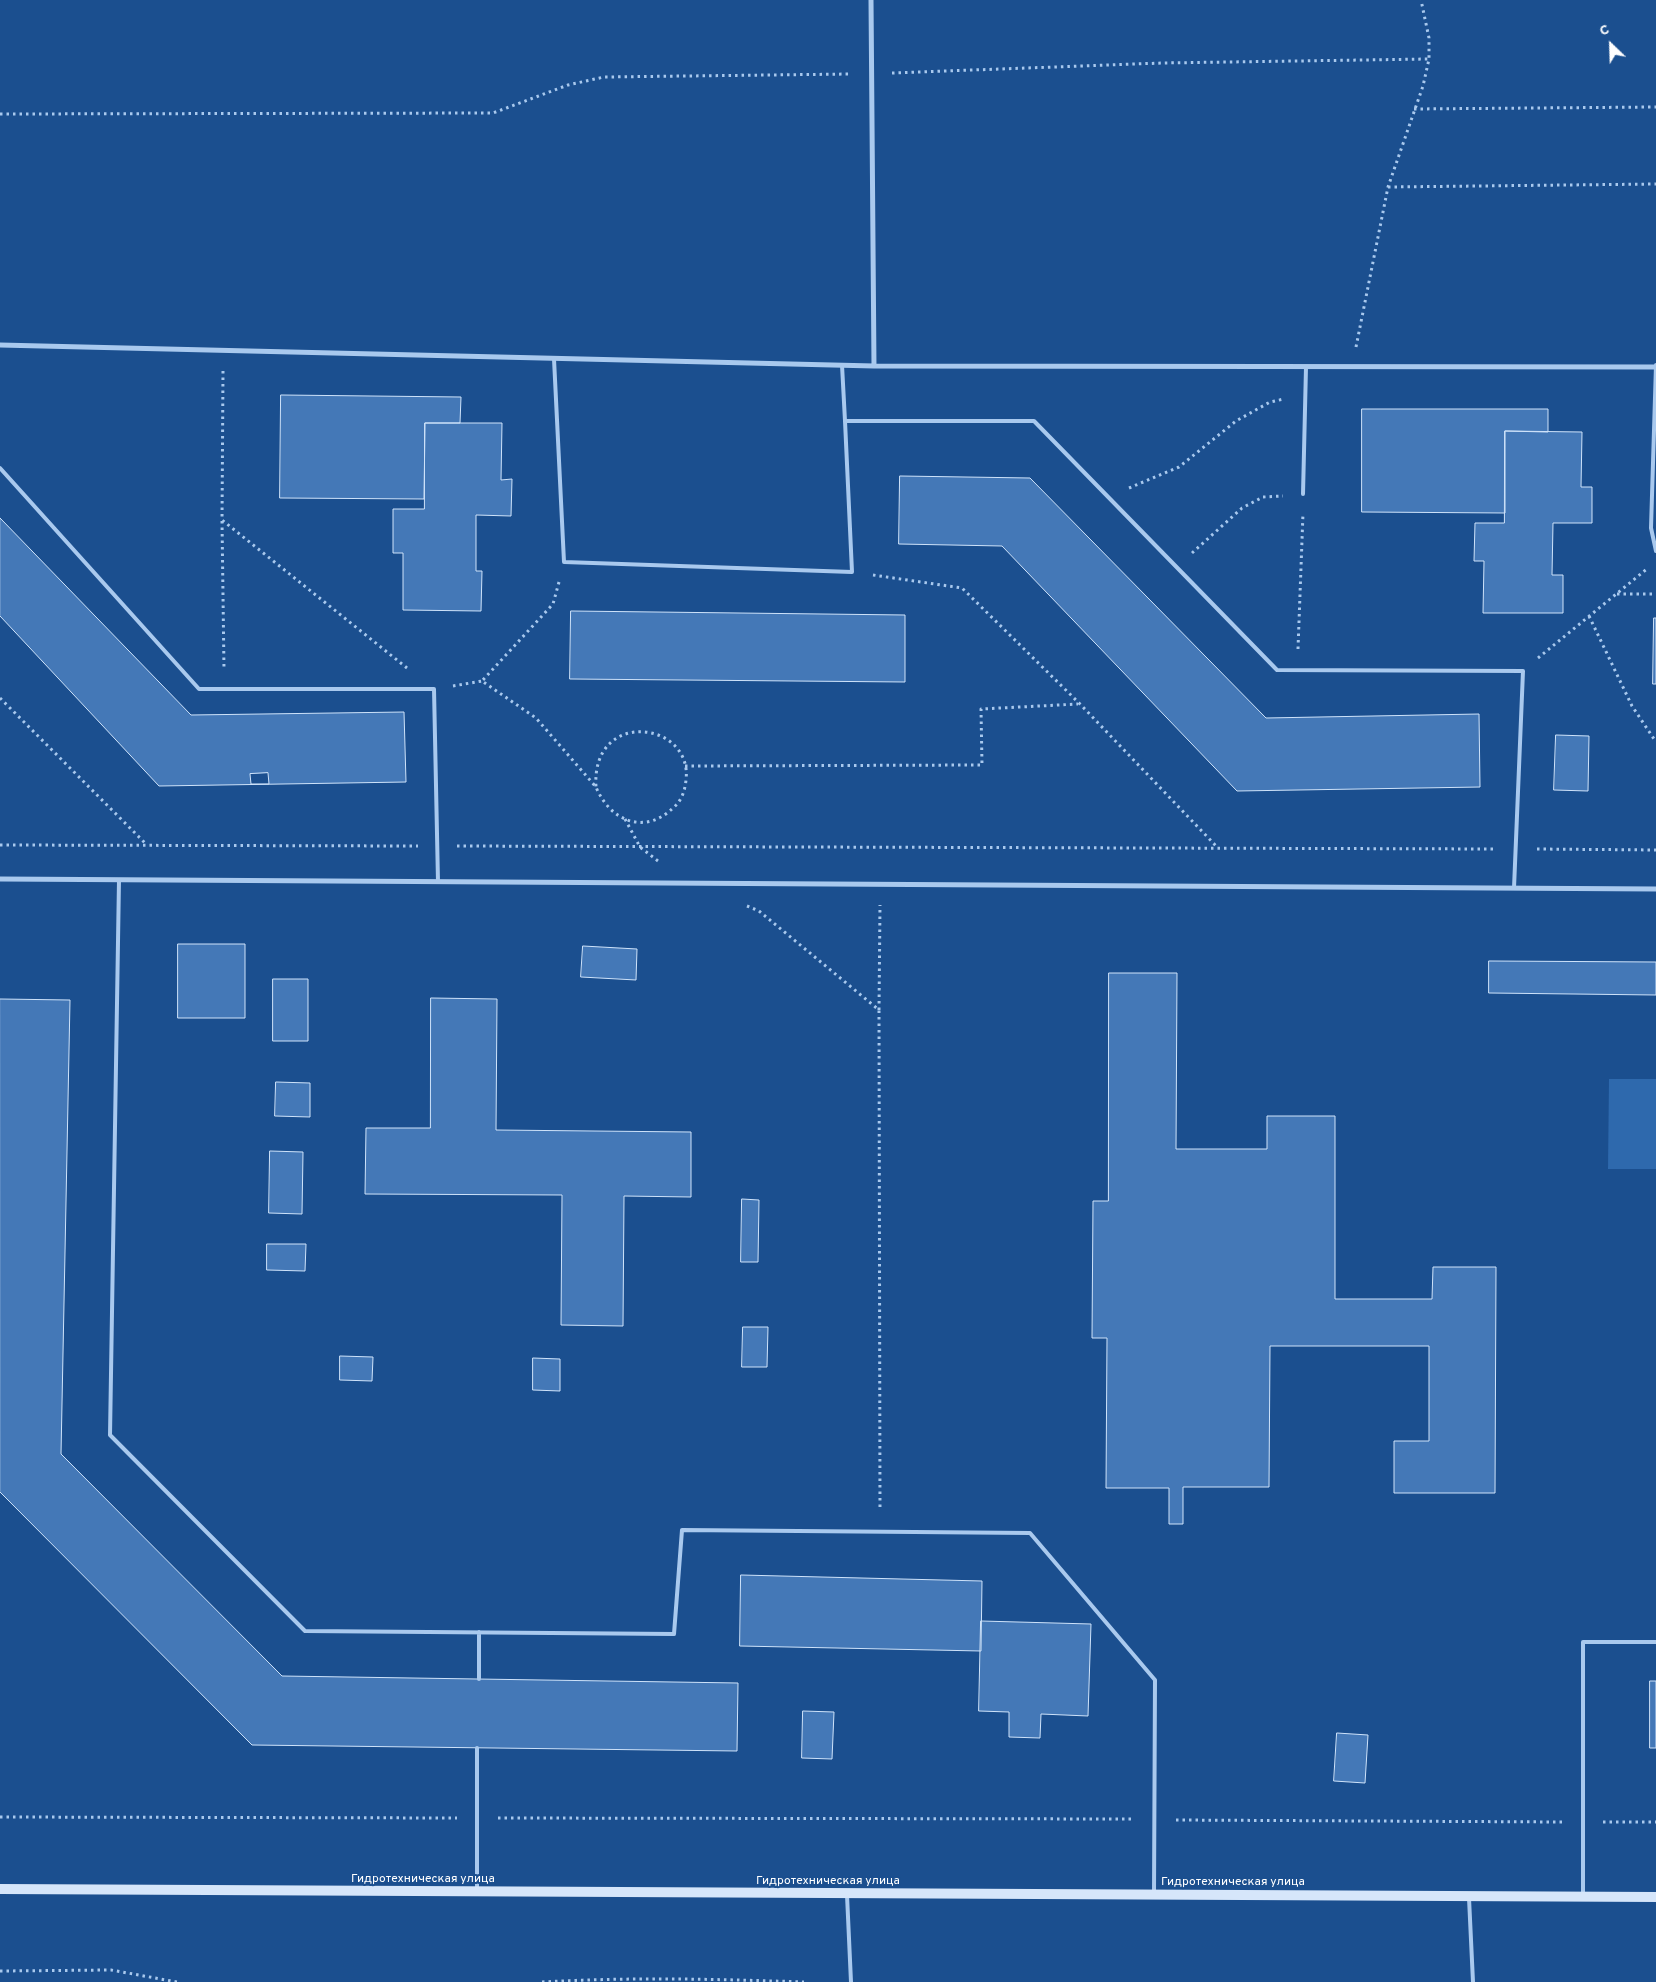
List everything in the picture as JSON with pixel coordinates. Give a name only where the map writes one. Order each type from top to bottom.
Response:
[{"type":"main road","name":"Гидротехническая улица","points":[[0,1889],[847,1895],[1656,1897]]},
{"type":"street","points":[[871,0],[874,366]]},
{"type":"street","points":[[0,345],[874,366],[1656,366]]},
{"type":"street","points":[[0,879],[1656,889]]},
{"type":"lane","points":[[554,359],[564,562],[852,572],[842,365]]},
{"type":"lane","points":[[1656,366],[1650,528],[1656,552]]},
{"type":"lane","points":[[1303,494],[1306,367]]},
{"type":"lane","points":[[845,421],[1034,421],[1277,670],[1522,671],[1514,888]]},
{"type":"lane","points":[[0,468],[199,689],[434,689],[438,882]]},
{"type":"lane","points":[[119,880],[110,1435],[305,1631],[674,1634],[682,1530],[1030,1533],[1155,1680],[1154,1896]]},
{"type":"lane","points":[[479,1632],[479,1679]]},
{"type":"lane","points":[[1583,1896],[1583,1642],[1656,1642]]},
{"type":"lane","points":[[477,1892],[478,1748]]},
{"type":"lane","points":[[847,1895],[851,1982]]},
{"type":"lane","points":[[1469,1896],[1473,1982]]},
{"type":"path","points":[[1352,367],[1388,187],[1429,60],[1429,38],[1422,0]]},
{"type":"path","points":[[0,114],[493,113],[568,85],[604,77],[872,74],[1172,63],[1429,60]]},
{"type":"path","points":[[1414,109],[1656,107]]},
{"type":"path","points":[[1388,187],[1656,184]]},
{"type":"path","points":[[223,351],[222,520],[225,688]]},
{"type":"path","points":[[1107,495],[1179,467],[1236,421],[1270,402],[1305,394]]},
{"type":"path","points":[[1176,567],[1242,508],[1263,497],[1303,494],[1297,670]]},
{"type":"path","points":[[222,520],[434,689],[482,681],[553,604],[564,562]]},
{"type":"path","points":[[1522,671],[1649,567]]},
{"type":"path","points":[[852,572],[962,588],[1079,704],[1218,848]]},
{"type":"path","points":[[1616,594],[1656,594]]},
{"type":"path","points":[[1589,616],[1632,706],[1656,742]]},
{"type":"path","points":[[482,681],[536,718],[596,787],[602,800],[611,812],[624,820],[639,823],[654,821],[668,814],[678,803],[685,790],[687,775],[676,747],[664,737],[650,732],[635,731],[620,736],[608,744],[599,757],[595,772],[596,787]]},
{"type":"path","points":[[0,698],[147,845]]},
{"type":"path","points":[[685,766],[982,765],[981,709],[1079,704]]},
{"type":"path","points":[[624,820],[640,847],[686,883]]},
{"type":"path","points":[[0,845],[1656,850]]},
{"type":"path","points":[[880,884],[878,1010],[880,1532]]},
{"type":"path","points":[[740,904],[759,911],[878,1010]]},
{"type":"path","points":[[0,1817],[1656,1822]]},
{"type":"path","points":[[0,1971],[111,1970],[177,1982]]},
{"type":"path","points":[[542,1982],[594,1979],[700,1978],[804,1982]]},
{"type":"shaded area","points":[[1609,1079],[1656,1079],[1656,1169],[1608,1169]]},
{"type":"building","points":[[281,395],[461,397],[460,423],[425,423],[424,499],[280,498]]},
{"type":"building","points":[[1362,409],[1548,409],[1548,432],[1505,431],[1505,513],[1362,512]]},
{"type":"building","points":[[425,423],[502,423],[501,480],[512,479],[511,516],[476,515],[476,571],[482,571],[481,611],[403,610],[403,553],[393,553],[393,509],[424,509]]},
{"type":"building","points":[[1505,431],[1582,432],[1581,487],[1592,487],[1592,523],[1553,523],[1552,575],[1563,575],[1563,613],[1483,613],[1484,561],[1474,561],[1475,523],[1504,523]]},
{"type":"building","points":[[900,476],[1030,478],[1266,718],[1479,714],[1480,787],[1237,791],[1002,546],[899,544]]},
{"type":"building","points":[[0,518],[191,715],[404,712],[406,782],[159,786],[0,616]]},
{"type":"building","points":[[571,611],[905,615],[905,682],[570,679]]},
{"type":"building","points":[[1654,618],[1656,618],[1656,684],[1653,684]]},
{"type":"building","points":[[1556,735],[1589,736],[1588,791],[1554,790]]},
{"type":"building","points":[[268,773],[269,784],[251,784],[250,774]]},
{"type":"building","points":[[178,944],[245,944],[245,1018],[178,1018]]},
{"type":"building","points":[[583,946],[637,949],[636,980],[581,977]]},
{"type":"building","points":[[1489,961],[1656,962],[1656,995],[1489,993]]},
{"type":"building","points":[[1109,973],[1177,973],[1176,1149],[1267,1149],[1267,1116],[1335,1116],[1335,1299],[1432,1299],[1433,1267],[1496,1267],[1495,1493],[1394,1493],[1394,1441],[1429,1441],[1429,1346],[1270,1346],[1269,1487],[1183,1487],[1183,1524],[1169,1524],[1169,1488],[1106,1488],[1107,1338],[1092,1338],[1093,1201],[1108,1201]]},
{"type":"building","points":[[273,979],[308,979],[308,1041],[273,1041]]},
{"type":"building","points":[[431,998],[497,999],[496,1130],[691,1132],[691,1197],[624,1196],[623,1326],[561,1325],[562,1195],[365,1194],[366,1128],[430,1128]]},
{"type":"building","points":[[0,999],[70,1000],[61,1454],[282,1676],[738,1683],[737,1751],[252,1745],[0,1492]]},
{"type":"building","points":[[276,1082],[310,1083],[310,1117],[275,1116]]},
{"type":"building","points":[[270,1151],[303,1152],[302,1214],[269,1213]]},
{"type":"building","points":[[742,1199],[759,1200],[758,1262],[741,1262]]},
{"type":"building","points":[[267,1244],[306,1244],[305,1271],[267,1270]]},
{"type":"building","points":[[743,1327],[768,1327],[767,1367],[742,1367]]},
{"type":"building","points":[[340,1356],[373,1357],[372,1381],[340,1380]]},
{"type":"building","points":[[533,1358],[560,1359],[560,1391],[533,1390]]},
{"type":"building","points":[[741,1575],[982,1581],[981,1651],[740,1646]]},
{"type":"building","points":[[981,1621],[1091,1624],[1088,1716],[1041,1714],[1040,1738],[1009,1737],[1009,1712],[979,1711]]},
{"type":"building","points":[[1650,1681],[1656,1681],[1656,1748],[1650,1748]]},
{"type":"building","points":[[803,1711],[834,1712],[832,1759],[802,1758]]},
{"type":"building","points":[[1337,1733],[1368,1735],[1365,1783],[1334,1781]]}]
